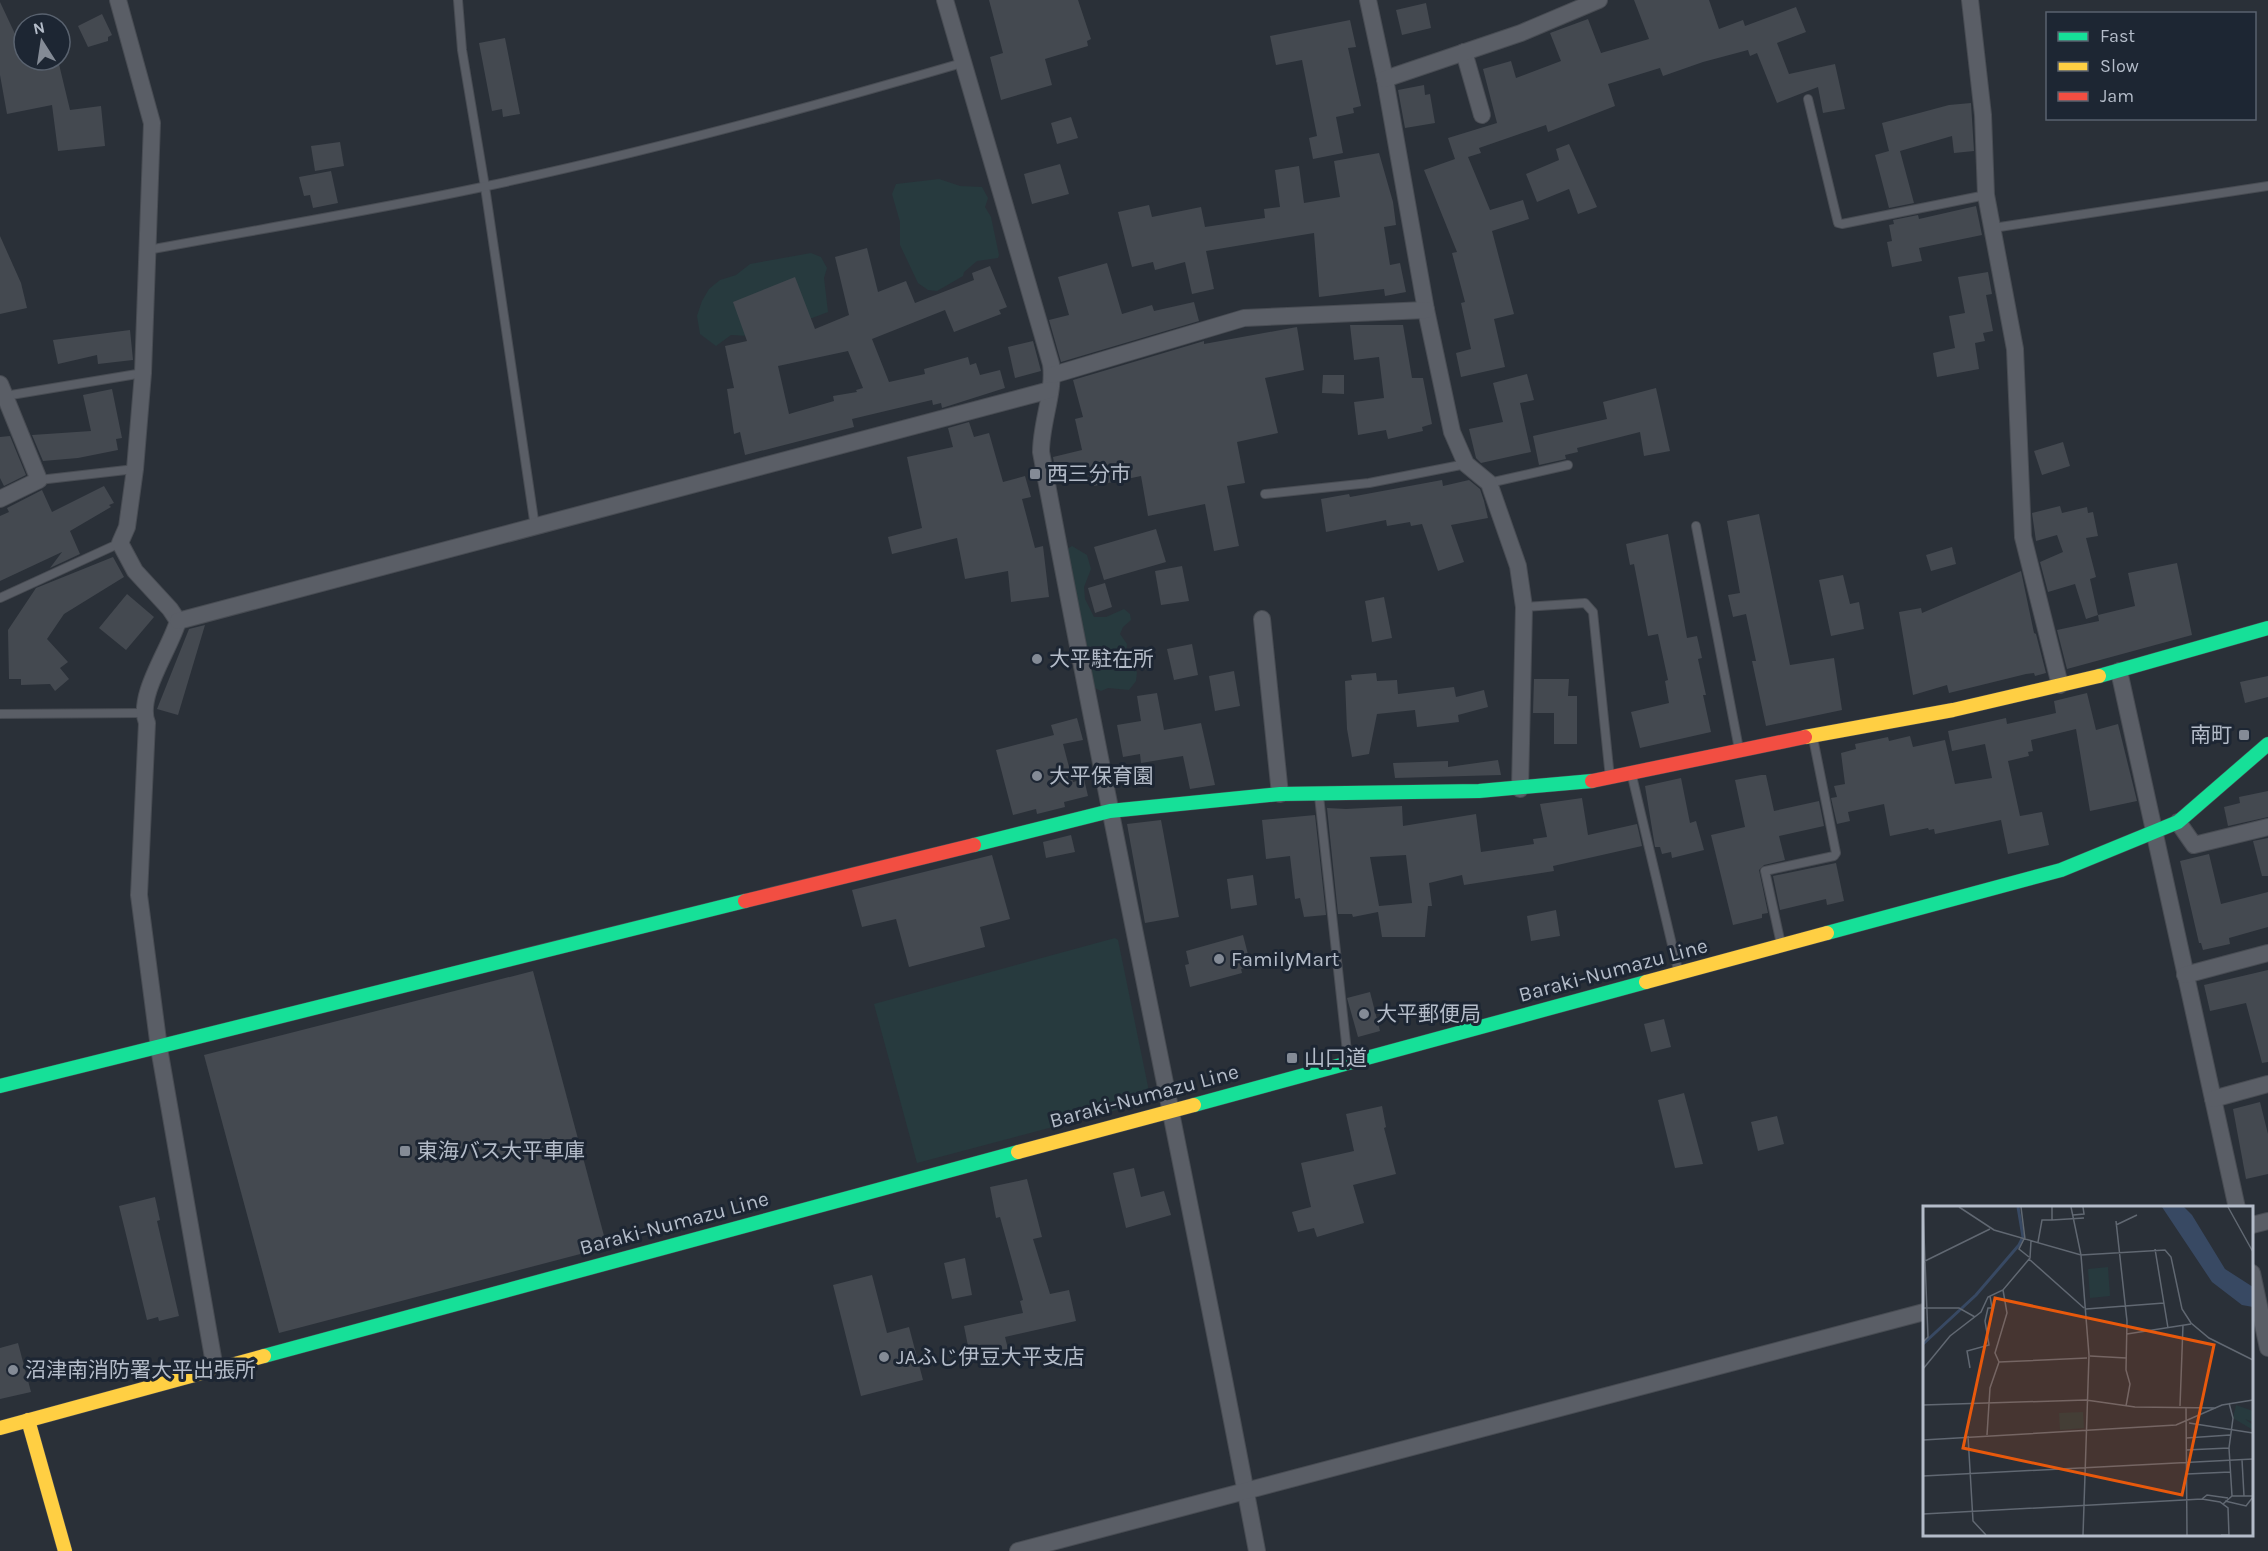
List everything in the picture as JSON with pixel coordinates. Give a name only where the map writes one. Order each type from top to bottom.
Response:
[{"type":"main road","points":[[0,1086],[1110,811],[1280,794],[1520,789],[1610,779],[1813,735],[1953,710],[2119,671],[2268,628]]},
{"type":"main road","name":"Baraki-Numazu Line","points":[[0,1428],[1171,1110],[1348,1065],[2061,870],[2178,822],[2268,744]]},
{"type":"main road","points":[[28,1420],[65,1551]]},
{"type":"street","points":[[118,0],[152,123],[143,374],[135,469],[127,527],[120,543],[135,571],[178,621]]},
{"type":"street","points":[[945,0],[1051,382],[1041,437],[1041,452],[1257,1551]]},
{"type":"street","points":[[1368,0],[1385,78],[1426,310],[1452,432],[1466,464],[1489,483],[1518,566],[1524,607],[1520,789]]},
{"type":"street","points":[[1385,78],[1521,33],[1599,0]]},
{"type":"street","points":[[1970,0],[1983,115],[1986,195],[2015,348],[2023,537],[2060,685]]},
{"type":"street","points":[[1464,52],[1482,115]]},
{"type":"street","points":[[178,621],[535,527],[1051,382],[1244,318],[1426,310]]},
{"type":"street","points":[[0,499],[39,480],[2,390]]},
{"type":"street","points":[[1262,619],[1280,794]]},
{"type":"street","points":[[178,621],[152,682],[143,713],[147,723],[139,895],[159,1048],[215,1369]]},
{"type":"street","points":[[2119,671],[2237,1206]]},
{"type":"street","points":[[2178,822],[2194,845],[2268,827]]},
{"type":"street","points":[[2185,975],[2268,952]]},
{"type":"street","points":[[2213,1099],[2268,1084]]},
{"type":"street","points":[[2253,1226],[2268,1221]]},
{"type":"street","points":[[2253,1277],[2267,1340]]},
{"type":"street","points":[[1018,1551],[1923,1312]]},
{"type":"lane","points":[[458,0],[462,50],[485,187],[535,527]]},
{"type":"lane","points":[[148,250],[485,187],[751,123],[962,63]]},
{"type":"lane","points":[[1808,99],[1838,223],[1986,195]]},
{"type":"lane","points":[[1992,228],[2268,186]]},
{"type":"lane","points":[[2,390],[143,374]]},
{"type":"lane","points":[[1264,494],[1369,483],[1466,464]]},
{"type":"lane","points":[[1489,483],[1568,465]]},
{"type":"lane","points":[[39,480],[135,469]]},
{"type":"lane","points":[[1696,526],[1739,750]]},
{"type":"lane","points":[[0,598],[120,543]]},
{"type":"lane","points":[[1524,607],[1585,603],[1593,612],[1610,779]]},
{"type":"lane","points":[[0,714],[143,713]]},
{"type":"lane","points":[[1782,947],[1765,871],[1834,856],[1836,853],[1813,735]]},
{"type":"lane","points":[[1632,775],[1679,974]]},
{"type":"lane","points":[[1318,793],[1348,1065]]},
{"type":"green space","points":[[939,179],[960,186],[982,187],[988,198],[985,207],[991,217],[999,255],[998,258],[977,261],[964,272],[963,276],[937,291],[928,290],[918,283],[900,245],[900,222],[892,194],[896,184]]},
{"type":"green space","points":[[811,253],[821,257],[827,268],[824,278],[828,312],[783,329],[750,336],[731,335],[716,346],[700,334],[697,316],[702,301],[709,289],[720,280],[736,275],[750,264]]},
{"type":"green space","points":[[1072,546],[1087,555],[1091,569],[1084,587],[1085,599],[1094,617],[1106,617],[1124,609],[1130,614],[1131,620],[1123,627],[1120,634],[1127,644],[1126,657],[1137,672],[1136,681],[1129,690],[1108,688],[1101,691],[1093,687],[1066,550]]},
{"type":"green space","points":[[1115,938],[1118,940],[1151,1101],[917,1163],[874,1004]]},
{"type":"building","points":[[989,0],[1078,0],[1091,39],[1087,41],[1088,46],[1045,59],[1052,85],[1001,100],[990,57],[1003,53]]},
{"type":"building","points":[[1634,0],[1709,0],[1719,29],[1743,20],[1745,26],[1796,7],[1806,32],[1777,43],[1789,74],[1835,64],[1845,109],[1823,113],[1818,87],[1777,103],[1757,53],[1750,56],[1748,50],[1663,76],[1660,68],[1608,84],[1615,106],[1548,132],[1546,125],[1479,148],[1481,153],[1468,157],[1490,210],[1523,200],[1529,219],[1492,231],[1514,314],[1494,319],[1505,367],[1461,377],[1456,353],[1471,349],[1461,303],[1465,302],[1452,253],[1457,252],[1424,170],[1455,159],[1448,138],[1497,123],[1483,69],[1511,61],[1516,78],[1561,61],[1550,33],[1588,19],[1601,53],[1649,39]]},
{"type":"building","points":[[0,2],[12,28],[12,72],[61,72],[70,110],[101,106],[105,146],[58,151],[52,105],[7,114],[0,75]]},
{"type":"building","points":[[1426,3],[1431,28],[1402,35],[1396,10]]},
{"type":"building","points":[[102,14],[112,35],[108,37],[108,41],[88,47],[78,26]]},
{"type":"building","points":[[1350,20],[1356,47],[1348,48],[1361,106],[1353,108],[1354,113],[1336,117],[1343,153],[1313,159],[1309,138],[1317,136],[1302,60],[1276,65],[1270,36]]},
{"type":"building","points":[[505,38],[520,114],[503,117],[502,109],[492,111],[479,43]]},
{"type":"building","points":[[1424,85],[1425,95],[1430,94],[1435,123],[1405,128],[1398,90]]},
{"type":"building","points":[[1971,103],[1974,151],[1954,153],[1952,136],[1900,151],[1914,203],[1889,208],[1875,155],[1889,151],[1882,123],[1949,105]]},
{"type":"building","points":[[1071,117],[1078,138],[1057,144],[1051,123]]},
{"type":"building","points":[[340,142],[344,166],[315,171],[311,146]]},
{"type":"building","points":[[1569,144],[1597,207],[1578,214],[1569,189],[1537,202],[1526,174],[1559,160],[1556,149]]},
{"type":"building","points":[[1379,153],[1393,202],[1396,225],[1384,227],[1390,265],[1400,263],[1406,292],[1385,296],[1384,289],[1319,297],[1314,233],[1206,251],[1214,289],[1192,294],[1185,262],[1155,270],[1153,262],[1132,267],[1118,212],[1149,205],[1152,217],[1201,207],[1205,227],[1265,218],[1264,209],[1280,207],[1275,170],[1299,166],[1304,203],[1340,197],[1334,161]]},
{"type":"building","points":[[1060,164],[1069,194],[1032,204],[1024,174]]},
{"type":"building","points":[[331,171],[338,203],[313,208],[310,195],[304,196],[299,177]]},
{"type":"building","points":[[1976,206],[1982,235],[1919,248],[1922,261],[1892,267],[1887,242],[1892,241],[1889,225],[1894,224],[1893,220],[1918,215],[1919,219]]},
{"type":"building","points":[[0,236],[21,283],[27,308],[0,314]]},
{"type":"building","points":[[867,248],[878,292],[906,281],[915,303],[974,280],[972,273],[990,266],[1007,307],[999,310],[1001,314],[954,332],[945,310],[872,339],[889,382],[925,374],[924,369],[968,357],[970,365],[976,363],[980,375],[1000,370],[1005,388],[942,408],[941,403],[933,405],[932,400],[852,419],[854,427],[745,455],[740,432],[734,434],[727,389],[734,388],[725,346],[747,341],[733,302],[795,277],[815,329],[849,315],[835,257]],"holes":[[[848,351],[863,388],[856,390],[857,392],[833,396],[834,401],[789,414],[778,366]]]},
{"type":"building","points":[[1107,263],[1122,314],[1152,305],[1154,311],[1194,302],[1199,321],[1061,362],[1049,320],[1069,315],[1058,277]]},
{"type":"building","points":[[1988,272],[1992,294],[1986,295],[1993,331],[1983,333],[1985,341],[1975,343],[1979,369],[1937,377],[1933,353],[1955,348],[1949,316],[1965,313],[1958,277]]},
{"type":"building","points":[[1350,325],[1403,325],[1412,378],[1423,378],[1432,424],[1422,427],[1423,431],[1388,439],[1386,430],[1358,435],[1354,402],[1384,398],[1379,357],[1354,360]]},
{"type":"building","points":[[1297,327],[1304,370],[1265,378],[1278,433],[1237,442],[1245,483],[1227,486],[1239,546],[1214,551],[1205,504],[1148,516],[1141,476],[1094,486],[1090,467],[1056,475],[1053,457],[1082,450],[1075,419],[1083,417],[1073,380],[1204,341],[1204,344]]},
{"type":"building","points":[[130,330],[133,360],[98,364],[97,355],[58,364],[53,340]]},
{"type":"building","points":[[1033,341],[1041,371],[1015,378],[1008,347]]},
{"type":"building","points":[[1527,374],[1534,400],[1520,403],[1531,452],[1481,463],[1476,458],[1469,429],[1503,422],[1493,383]]},
{"type":"building","points":[[1323,375],[1344,375],[1344,394],[1322,393]]},
{"type":"building","points":[[1656,388],[1670,451],[1644,456],[1640,432],[1577,448],[1578,452],[1565,455],[1566,459],[1539,465],[1533,436],[1607,419],[1603,402]]},
{"type":"building","points":[[112,389],[122,438],[116,439],[118,450],[78,458],[43,461],[32,435],[91,431],[83,395]]},
{"type":"building","points":[[969,422],[974,437],[989,433],[1003,482],[1025,476],[1031,497],[1022,499],[1035,548],[1043,546],[1049,597],[1011,602],[1008,571],[965,579],[957,538],[892,554],[888,537],[922,528],[907,457],[953,447],[948,428]]},
{"type":"building","points":[[10,436],[26,475],[4,486],[0,478],[0,437]]},
{"type":"building","points":[[2063,442],[2070,466],[2042,475],[2034,451]]},
{"type":"building","points":[[1442,480],[1443,486],[1469,480],[1480,489],[1484,501],[1488,518],[1451,525],[1464,562],[1438,571],[1422,524],[1411,526],[1410,522],[1387,526],[1386,520],[1326,532],[1321,499],[1349,494],[1350,497]]},
{"type":"building","points":[[104,486],[114,503],[109,505],[111,507],[70,531],[80,554],[50,568],[62,552],[0,581],[0,516],[9,512],[7,508],[42,490],[52,512]]},
{"type":"building","points":[[2060,506],[2062,513],[2087,507],[2088,513],[2093,512],[2098,536],[2086,538],[2096,577],[2090,579],[2098,615],[2086,619],[2075,584],[2048,592],[2040,562],[2063,552],[2057,535],[2036,541],[2032,513]]},
{"type":"building","points":[[1759,514],[1790,665],[1834,658],[1842,710],[1766,726],[1752,661],[1756,661],[1746,614],[1733,617],[1728,595],[1740,593],[1727,521]]},
{"type":"building","points":[[1156,529],[1166,562],[1104,580],[1094,547]]},
{"type":"building","points":[[1668,534],[1687,638],[1697,636],[1702,658],[1698,659],[1711,732],[1640,748],[1631,712],[1669,703],[1665,681],[1668,680],[1658,634],[1648,636],[1634,564],[1630,565],[1626,544]]},
{"type":"building","points":[[1952,547],[1956,564],[1931,571],[1926,555]]},
{"type":"building","points":[[113,557],[124,577],[64,614],[47,639],[68,662],[60,668],[69,679],[55,691],[50,684],[21,685],[21,679],[9,679],[8,630],[36,588]]},
{"type":"building","points":[[2177,563],[2192,635],[2067,669],[2057,630],[2099,621],[2098,615],[2135,606],[2128,573]]},
{"type":"building","points":[[1182,566],[1189,601],[1161,605],[1155,571]]},
{"type":"building","points":[[2021,571],[2034,633],[2046,673],[2035,676],[2034,673],[2026,674],[1949,693],[1947,685],[1913,695],[1899,612],[1921,608],[1922,613]]},
{"type":"building","points":[[1843,575],[1850,604],[1859,602],[1864,629],[1831,636],[1819,580]]},
{"type":"building","points":[[1105,583],[1112,607],[1095,613],[1088,588]]},
{"type":"building","points":[[127,594],[154,617],[126,650],[99,628]]},
{"type":"building","points":[[1384,597],[1392,638],[1372,642],[1365,601]]},
{"type":"building","points":[[205,625],[178,715],[157,709],[189,629]]},
{"type":"building","points":[[1192,644],[1198,675],[1174,680],[1167,649]]},
{"type":"building","points":[[1234,671],[1240,706],[1215,711],[1209,676]]},
{"type":"building","points":[[1376,673],[1377,681],[1397,680],[1398,694],[1454,687],[1456,697],[1484,690],[1488,707],[1458,715],[1459,722],[1417,727],[1415,710],[1377,714],[1369,754],[1352,757],[1347,729],[1345,681],[1352,680],[1351,675]]},
{"type":"building","points":[[2268,676],[2268,697],[2245,703],[2240,682]]},
{"type":"building","points":[[1534,679],[1569,679],[1568,696],[1577,696],[1577,744],[1554,744],[1554,713],[1533,713]]},
{"type":"building","points":[[1157,693],[1164,730],[1201,723],[1215,785],[1190,789],[1183,756],[1141,763],[1140,754],[1123,757],[1117,725],[1141,721],[1137,696]]},
{"type":"building","points":[[2087,693],[2096,730],[2118,724],[2137,801],[2090,811],[2076,729],[2031,740],[2033,751],[2028,752],[2029,756],[2008,761],[2020,816],[2042,812],[2049,845],[2008,854],[2001,820],[1935,834],[1934,829],[1929,830],[1928,828],[1890,836],[1884,804],[1848,812],[1850,821],[1837,824],[1831,798],[1837,797],[1834,786],[1845,784],[1841,753],[1856,749],[1855,744],[1888,737],[1889,741],[1910,736],[1913,747],[1945,740],[1955,784],[1992,778],[1985,744],[1952,751],[1948,731],[2006,718],[2007,724],[2056,713],[2054,701]]},
{"type":"building","name":"大平保育園","points":[[1077,718],[1083,740],[1063,744],[1073,782],[1084,779],[1088,796],[1064,802],[1065,807],[1037,814],[1036,809],[1013,815],[996,750],[1054,735],[1051,725]]},
{"type":"building","points":[[1498,760],[1501,775],[1395,778],[1393,763],[1448,761],[1448,767]]},
{"type":"building","points":[[1766,775],[1774,811],[1819,801],[1824,826],[1779,836],[1785,860],[1764,865],[1759,870],[1768,913],[1762,914],[1762,918],[1733,925],[1711,835],[1745,827],[1735,780]]},
{"type":"building","points":[[1681,778],[1690,823],[1696,821],[1704,850],[1672,858],[1671,852],[1662,854],[1660,847],[1655,847],[1645,786]]},
{"type":"building","points":[[2268,791],[2268,817],[2228,826],[2224,807],[2240,803],[2239,797]]},
{"type":"building","points":[[1582,798],[1588,835],[1637,824],[1642,846],[1553,866],[1554,871],[1464,885],[1462,875],[1429,883],[1432,906],[1428,906],[1425,937],[1382,937],[1378,912],[1353,917],[1352,914],[1338,914],[1327,808],[1402,806],[1403,826],[1476,814],[1481,852],[1534,844],[1533,839],[1547,837],[1540,804]],"holes":[[[1406,855],[1412,903],[1379,906],[1370,857]]]},
{"type":"building","points":[[1315,815],[1326,915],[1304,917],[1300,898],[1295,899],[1290,856],[1266,859],[1262,820]]},
{"type":"building","points":[[1161,820],[1179,917],[1145,923],[1127,824]]},
{"type":"building","points":[[1071,835],[1075,852],[1046,858],[1043,842]]},
{"type":"building","points":[[2268,838],[2268,876],[2262,876],[2253,841]]},
{"type":"building","points":[[2209,854],[2221,904],[2268,892],[2268,927],[2229,938],[2230,944],[2203,950],[2199,943],[2180,861]]},
{"type":"building","points":[[992,855],[1010,919],[980,927],[985,947],[909,967],[896,919],[862,927],[852,890]]},
{"type":"building","points":[[1836,863],[1844,901],[1827,905],[1826,899],[1780,910],[1773,876]]},
{"type":"building","points":[[1253,875],[1257,905],[1231,909],[1227,879]]},
{"type":"building","points":[[1556,910],[1560,936],[1531,941],[1527,916]]},
{"type":"building","points":[[1243,935],[1251,966],[1241,969],[1242,973],[1190,987],[1185,965],[1189,964],[1186,951]]},
{"type":"building","points":[[2268,970],[2268,1062],[2262,1063],[2246,1003],[2210,1011],[2204,985]]},
{"type":"building","name":"東海バス大平車庫","points":[[533,971],[607,1247],[279,1333],[204,1055]]},
{"type":"building","name":"大平郵便局","points":[[1370,992],[1380,1031],[1358,1037],[1347,998]]},
{"type":"building","points":[[1664,1019],[1671,1047],[1651,1052],[1644,1024]]},
{"type":"building","points":[[1684,1093],[1703,1164],[1675,1168],[1658,1100]]},
{"type":"building","points":[[2260,1102],[2268,1134],[2268,1174],[2246,1179],[2233,1109]]},
{"type":"building","points":[[1382,1106],[1386,1127],[1384,1128],[1396,1174],[1353,1185],[1364,1223],[1317,1237],[1314,1228],[1298,1232],[1292,1212],[1311,1207],[1301,1163],[1354,1151],[1346,1114]]},
{"type":"building","points":[[1777,1116],[1784,1144],[1758,1151],[1751,1122]]},
{"type":"building","points":[[1134,1168],[1141,1197],[1164,1191],[1171,1215],[1126,1228],[1113,1173]]},
{"type":"building","points":[[1027,1179],[1042,1237],[1033,1239],[1050,1294],[1069,1290],[1076,1321],[1005,1337],[1008,1349],[970,1356],[964,1326],[1023,1313],[1020,1301],[1023,1300],[1000,1217],[996,1218],[990,1187]]},
{"type":"building","points":[[155,1197],[160,1220],[157,1221],[179,1316],[159,1321],[158,1317],[147,1320],[119,1206]]},
{"type":"building","points":[[965,1258],[972,1295],[952,1299],[944,1263]]},
{"type":"building","name":"JAふじ伊豆大平支店","points":[[872,1275],[887,1333],[909,1327],[923,1380],[861,1396],[833,1285]]},
{"type":"building","name":"沼津南消防署大平出張所","points":[[18,1343],[31,1392],[0,1399],[0,1348]]},
{"type":"traffic: fast","points":[[2099,676],[2268,628]]},
{"type":"traffic: fast","points":[[1827,933],[2061,870],[2178,822],[2268,744]]},
{"type":"traffic: fast","points":[[974,845],[1110,811],[1280,794],[1479,791],[1592,781]]},
{"type":"traffic: fast","points":[[0,1086],[745,901]]},
{"type":"traffic: fast","points":[[1194,1105],[1646,982]]},
{"type":"traffic: fast","points":[[264,1356],[1018,1152]]},
{"type":"traffic: slow","points":[[1805,737],[1953,710],[2099,676]]},
{"type":"traffic: slow","points":[[1646,982],[1827,933]]},
{"type":"traffic: slow","points":[[1018,1152],[1194,1105]]},
{"type":"traffic: slow","points":[[0,1428],[264,1356]]},
{"type":"traffic: slow","points":[[28,1420],[65,1551]]},
{"type":"traffic: jam","points":[[1592,781],[1805,737]]},
{"type":"traffic: jam","points":[[745,901],[974,845]]},
{"type":"place","name":"西三分市","points":[[1035,474]]},
{"type":"place","name":"大平駐在所","points":[[1037,659]]},
{"type":"place","name":"南町","points":[[2244,735]]},
{"type":"place","name":"大平保育園","points":[[1037,776]]},
{"type":"place","name":"FamilyMart","points":[[1219,959]]},
{"type":"place","name":"大平郵便局","points":[[1364,1014]]},
{"type":"place","name":"山口道","points":[[1292,1058]]},
{"type":"place","name":"東海バス大平車庫","points":[[405,1151]]},
{"type":"place","name":"JAふじ伊豆大平支店","points":[[884,1357]]},
{"type":"place","name":"沼津南消防署大平出張所","points":[[13,1370]]}]
